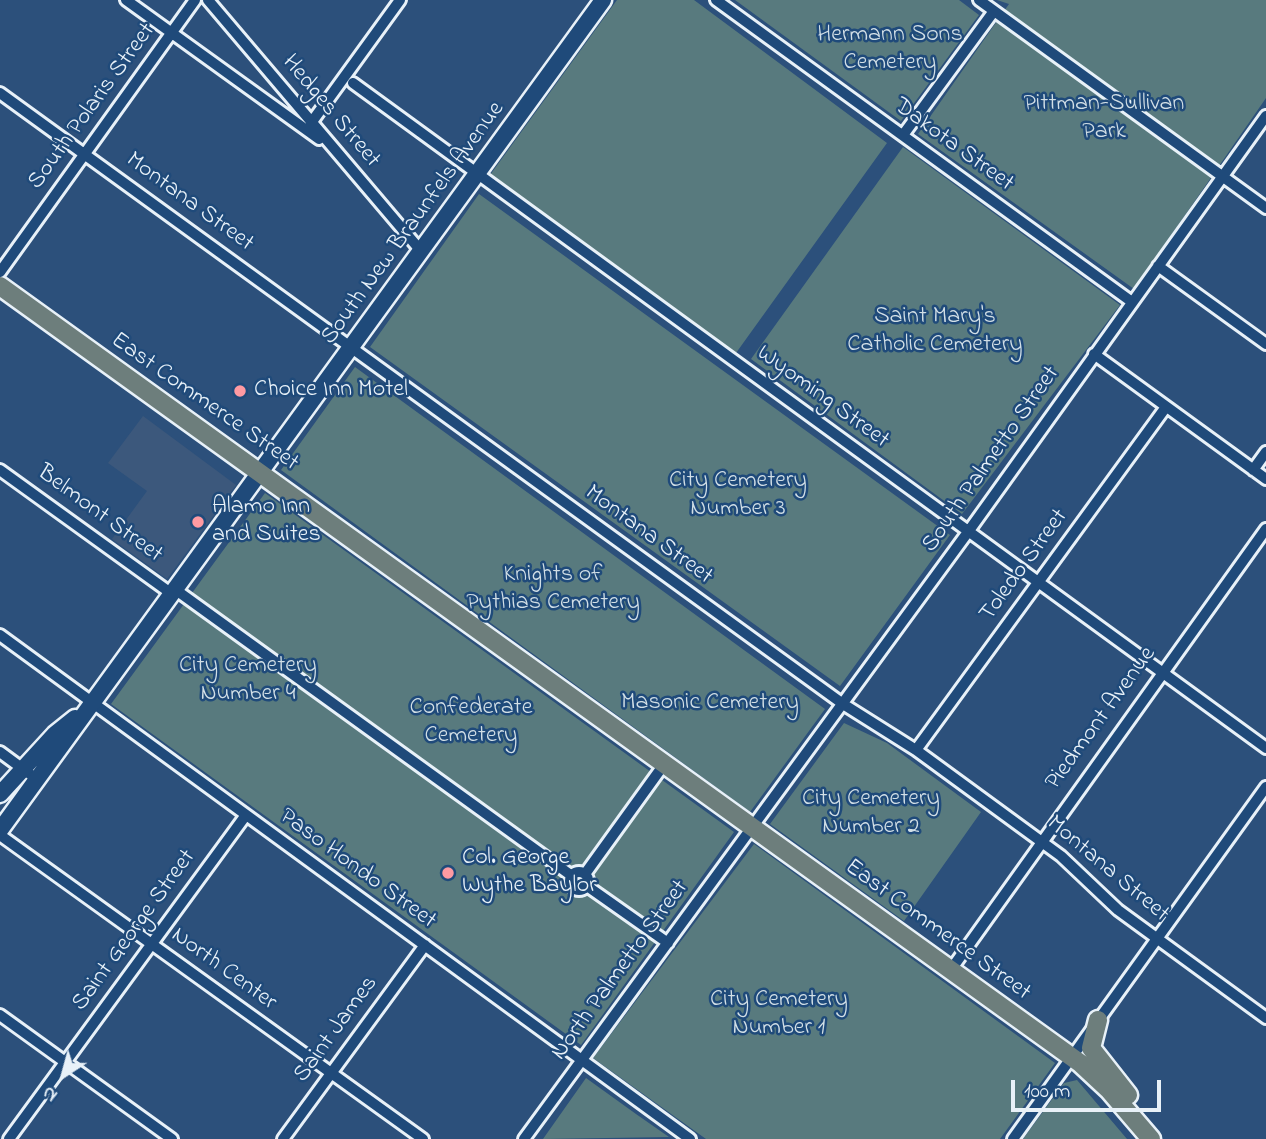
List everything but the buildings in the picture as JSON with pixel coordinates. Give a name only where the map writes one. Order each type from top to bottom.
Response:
[{"type":"main road","name":"South New Braunfels Avenue","points":[[93,703],[603,0]]},
{"type":"main road","name":"East Commerce Street","points":[[0,286],[1071,1058],[1109,1090],[1151,1139]]},
{"type":"main road","points":[[0,794],[55,734],[93,703]]},
{"type":"main road","points":[[0,833],[93,703]]},
{"type":"main road","points":[[1098,1020],[1091,1048],[1163,1139]]},
{"type":"street","points":[[126,0],[335,150]]},
{"type":"street","name":"South Polaris Street","points":[[0,272],[195,0]]},
{"type":"street","name":"Hedges Street","points":[[208,0],[421,251]]},
{"type":"street","points":[[311,123],[400,0]]},
{"type":"street","name":"Dakota Street","points":[[716,0],[1132,302]]},
{"type":"street","points":[[979,0],[1266,208]]},
{"type":"street","points":[[902,135],[994,11]]},
{"type":"street","name":"Wyoming Street","points":[[354,83],[1266,748]]},
{"type":"street","name":"Montana Street","points":[[0,93],[843,704],[916,750],[1041,841],[1118,910],[1265,1015]]},
{"type":"street","name":"South Palmetto Street","points":[[753,828],[1266,116]]},
{"type":"street","points":[[1158,265],[1266,344]]},
{"type":"street","points":[[1094,354],[1266,479]]},
{"type":"street","name":"Toledo Street","points":[[916,750],[1166,407]]},
{"type":"street","points":[[1253,470],[1266,452]]},
{"type":"street","name":"Belmont Street","points":[[0,470],[572,876]]},
{"type":"street","name":"Piedmont Avenue","points":[[950,971],[1161,672],[1266,529]]},
{"type":"street","name":"Paso Hondo Street","points":[[0,635],[690,1139]]},
{"type":"street","points":[[0,752],[38,779]]},
{"type":"street","points":[[585,874],[664,763]]},
{"type":"street","points":[[1013,1139],[1266,786]]},
{"type":"street","name":"Saint George Street","points":[[9,1139],[246,815]]},
{"type":"street","name":"North Palmetto Street","points":[[524,1139],[753,828]]},
{"type":"street","name":"North Center","points":[[0,833],[423,1139]]},
{"type":"street","points":[[577,872],[585,874],[587,886],[579,890],[574,888],[570,884],[572,876],[577,872]]},
{"type":"street","points":[[587,886],[668,943]]},
{"type":"street","name":"Saint James","points":[[283,1139],[425,945]]},
{"type":"street","points":[[0,1015],[172,1139]]},
{"type":"shaded area","points":[[143,416],[236,485],[167,579],[112,539],[147,491],[108,463]]},
{"type":"green space","points":[[617,0],[694,0],[887,143],[736,353],[490,175]]},
{"type":"green space","name":"Hermann Sons Cemetery","points":[[735,0],[959,0],[979,15],[901,121]]},
{"type":"green space","name":"Pittman-Sullivan Park","points":[[997,0],[1266,0],[1266,98],[1134,289],[918,134],[1009,4]]},
{"type":"green space","name":"Saint Mary's Catholic Cemetery","points":[[903,147],[1120,305],[962,514],[751,359]]},
{"type":"green space","name":"City Cemetery Number 3","points":[[479,194],[950,535],[840,686],[370,347]]},
{"type":"green space","points":[[355,367],[825,709],[750,812],[281,470]]},
{"type":"green space","points":[[265,493],[734,832],[581,1045],[111,704]]},
{"type":"green space","name":"City Cemetery Number 2","points":[[844,723],[887,743],[981,812],[904,921],[770,824]]},
{"type":"green space","name":"City Cemetery Number 1","points":[[754,844],[1055,1063],[1000,1139],[706,1139],[593,1058]]},
{"type":"green space","points":[[586,1078],[636,1114],[669,1137],[543,1139]]},
{"type":"green space","points":[[1077,1080],[1127,1139],[1023,1139],[1064,1083]]},
{"type":"place","name":"Choice Inn Motel","points":[[240,391]]},
{"type":"place","name":"Alamo Inn and Suites","points":[[198,522]]},
{"type":"place","name":"Col. George Wythe Baylor","points":[[448,873]]},
{"type":"park label","name":"Knights of Pythias Cemetery","points":[[553,590]]},
{"type":"park label","name":"City Cemetery Number 4","points":[[248,681]]},
{"type":"park label","name":"Masonic Cemetery","points":[[710,704]]},
{"type":"park label","name":"Confederate Cemetery","points":[[471,723]]}]
